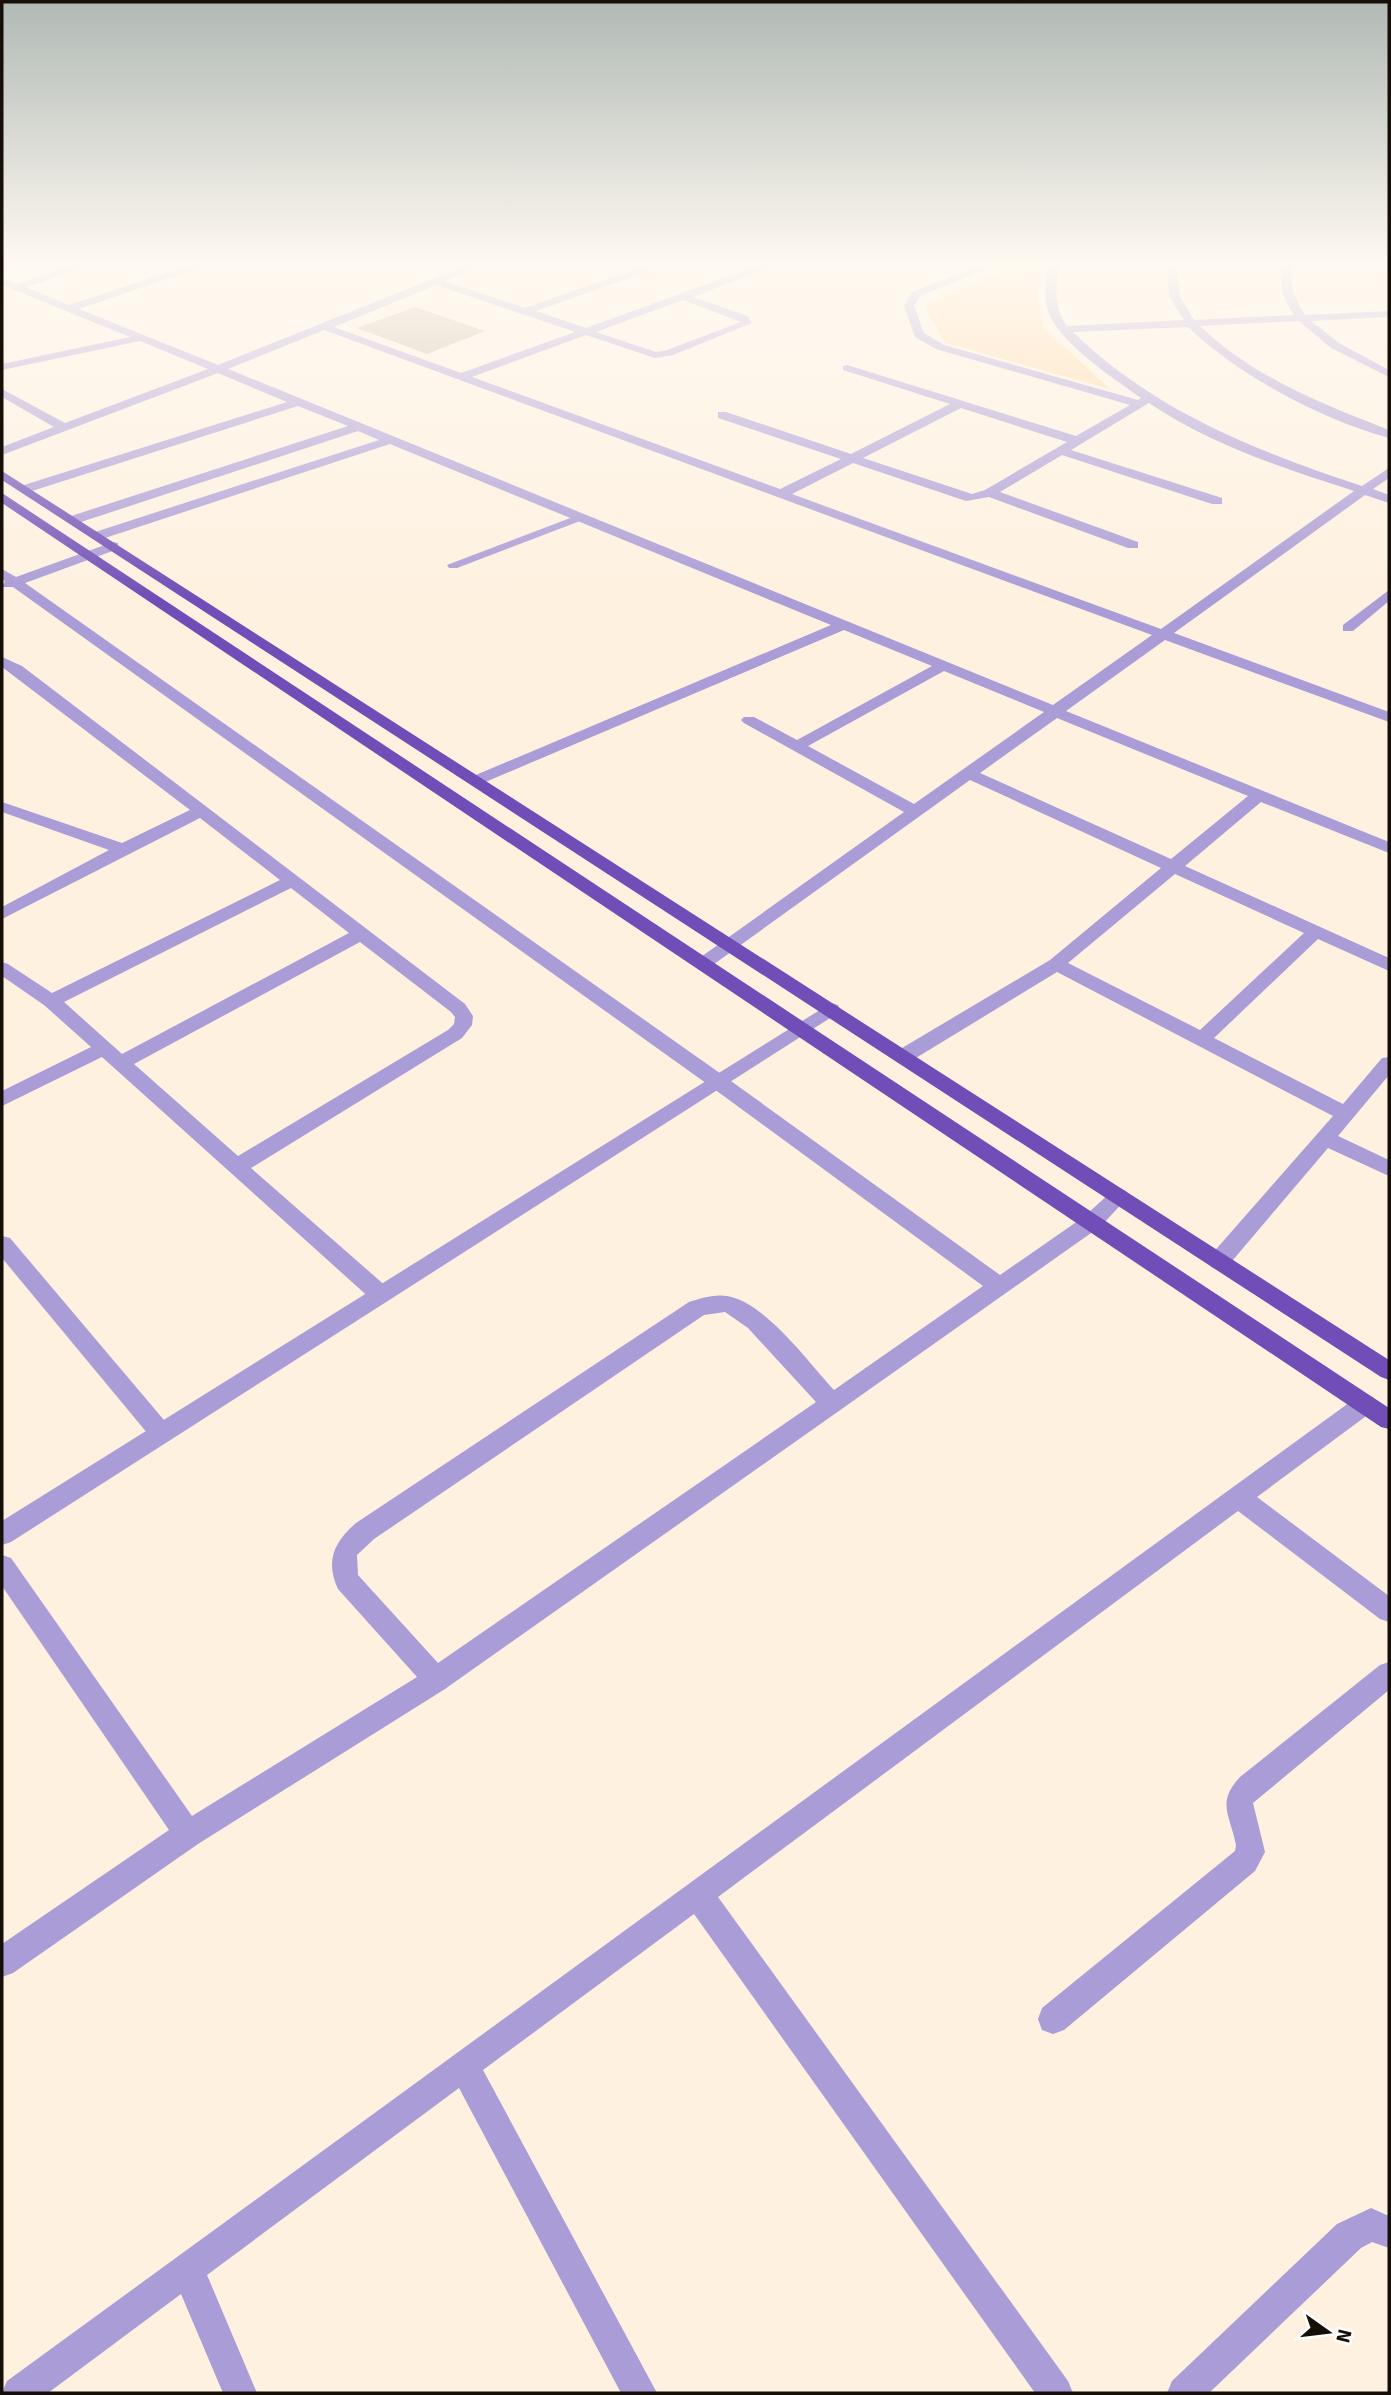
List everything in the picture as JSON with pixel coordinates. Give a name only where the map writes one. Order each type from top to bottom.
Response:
[{"type":"main road","points":[[2,475],[1389,1371]]},
{"type":"main road","points":[[2,497],[1389,1420]]},
{"type":"street","points":[[2,451],[203,375]]},
{"type":"street","points":[[233,375],[1389,848]]},
{"type":"street","points":[[460,375],[1389,717]]},
{"type":"street","points":[[868,375],[1077,441]]},
{"type":"street","points":[[1045,375],[1144,401],[1233,443],[1389,499]]},
{"type":"street","points":[[1115,375],[1144,401]]},
{"type":"street","points":[[1257,375],[1338,415],[1389,434]]},
{"type":"street","points":[[2,392],[63,427]]},
{"type":"street","points":[[722,415],[971,498],[990,493],[1144,401]]},
{"type":"street","points":[[24,489],[299,402]]},
{"type":"street","points":[[783,494],[960,404]]},
{"type":"street","points":[[73,520],[358,427]]},
{"type":"street","points":[[97,536],[390,440]]},
{"type":"street","points":[[1061,451],[1217,501]]},
{"type":"street","points":[[704,963],[1389,472]]},
{"type":"street","points":[[990,493],[1133,545]]},
{"type":"street","points":[[6,581],[113,546]]},
{"type":"street","points":[[6,581],[717,1081],[999,1286]]},
{"type":"street","points":[[1348,628],[1389,594]]},
{"type":"street","points":[[477,780],[844,625]]},
{"type":"street","points":[[797,746],[943,666]]},
{"type":"street","points":[[7,669],[202,811],[458,1008],[464,1016],[463,1025],[455,1034],[238,1166]]},
{"type":"street","points":[[749,720],[916,812]]},
{"type":"street","points":[[969,774],[1389,965]]},
{"type":"street","points":[[904,1056],[1056,964],[1258,795]]},
{"type":"street","points":[[2,807],[123,849]]},
{"type":"street","points":[[2,914],[123,849],[202,811]]},
{"type":"street","points":[[51,1002],[291,881]]},
{"type":"street","points":[[1202,1039],[1315,931]]},
{"type":"street","points":[[120,1063],[361,934]]},
{"type":"street","points":[[1056,964],[1346,1114]]},
{"type":"street","points":[[2,968],[51,1002],[380,1294]]},
{"type":"street","points":[[2,1534],[831,1009]]},
{"type":"street","points":[[2,1099],[103,1049]]},
{"type":"street","points":[[1219,1261],[1389,1063]]},
{"type":"street","points":[[1325,1138],[1389,1169]]},
{"type":"street","points":[[2,1962],[188,1834],[436,1680],[1093,1221],[1119,1196]]},
{"type":"street","points":[[2,1244],[161,1433]]},
{"type":"street","points":[[436,1680],[346,1581],[341,1564],[347,1546],[365,1531],[697,1308],[719,1302],[736,1306],[754,1321],[832,1403]]},
{"type":"street","points":[[19,2393],[1365,1404]]},
{"type":"street","points":[[1238,1497],[1389,1611]]},
{"type":"street","points":[[2,1566],[188,1834]]},
{"type":"street","points":[[1053,2018],[1245,1861],[1251,1852],[1250,1837],[1239,1811],[1239,1798],[1250,1786],[1389,1674]]},
{"type":"street","points":[[698,1894],[1056,2393]]},
{"type":"street","points":[[464,2066],[640,2393]]},
{"type":"street","points":[[1184,2393],[1349,2236],[1371,2225],[1389,2232]]},
{"type":"street","points":[[188,2270],[240,2393]]},
{"type":"lane","points":[[453,565],[582,518]]},
{"type":"shaded area","points":[[1059,375],[1095,375],[1110,389]]}]
